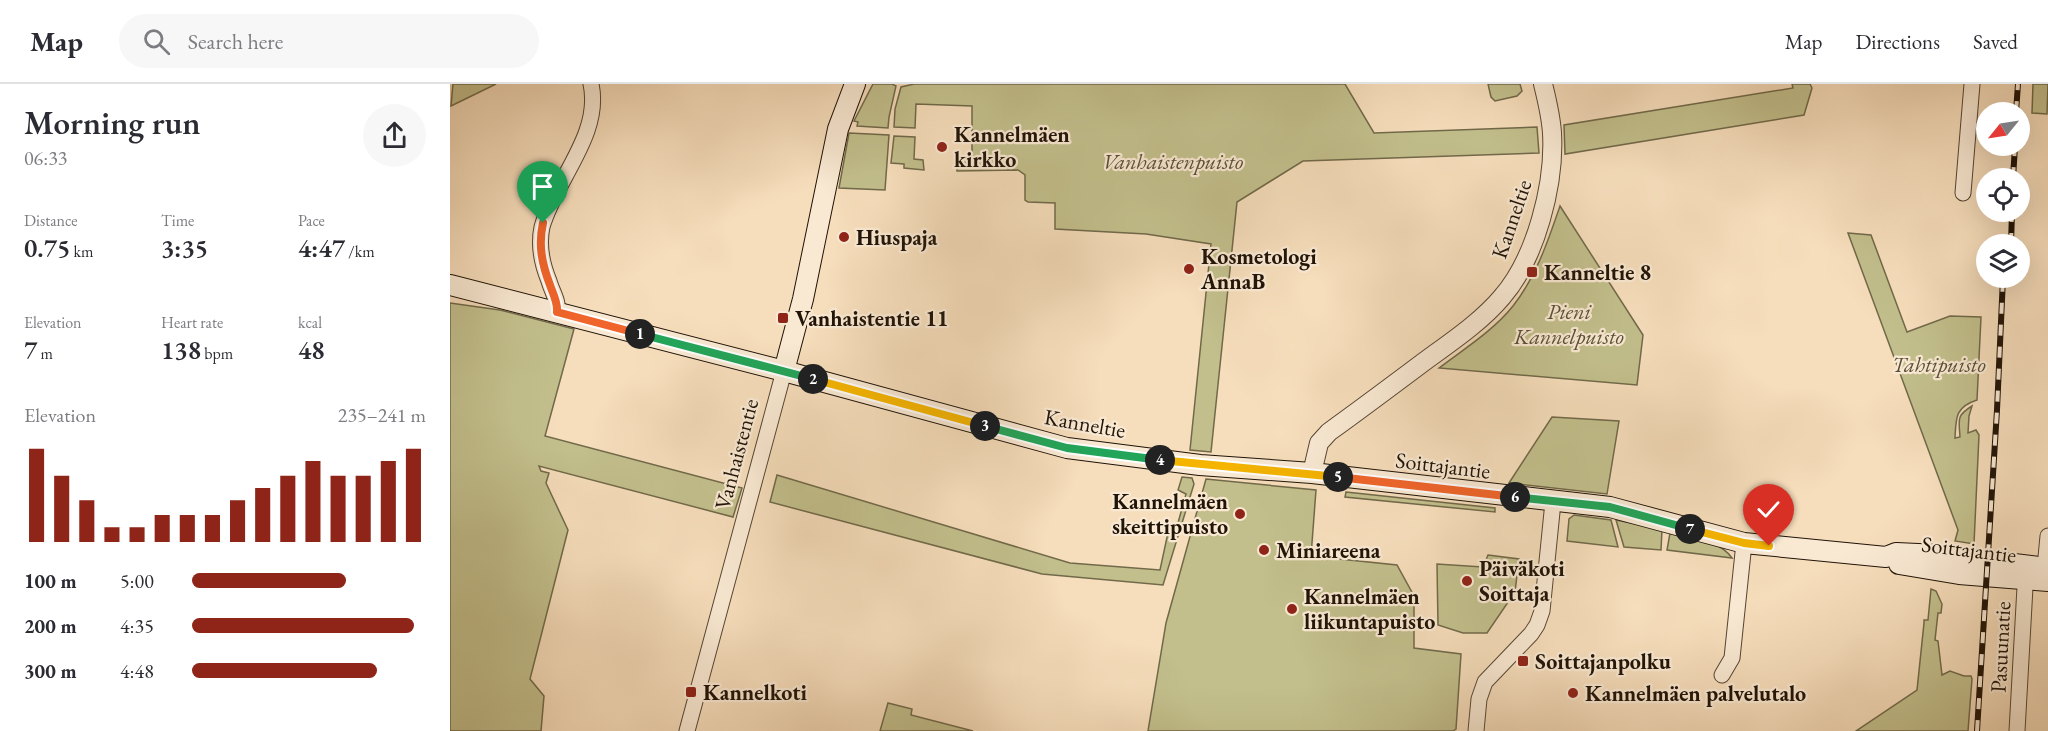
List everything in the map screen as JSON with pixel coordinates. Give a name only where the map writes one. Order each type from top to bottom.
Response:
[{"type":"main road","name":"Vanhaistentie","points":[[784,371],[803,299],[838,129],[855,84]]},
{"type":"main road","name":"Kanneltie","points":[[450,285],[784,371],[1067,448],[1200,465],[1312,473]]},
{"type":"main road","name":"Soittajantie","points":[[1312,473],[1610,507],[1744,543],[1886,557],[1896,563],[1938,571],[2039,574]]},
{"type":"street","points":[[557,312],[557,301],[541,254],[541,233],[547,213],[586,131],[592,111],[591,84]]},
{"type":"street","name":"Kanneltie","points":[[1312,473],[1320,443],[1329,432],[1446,346],[1491,309],[1517,276],[1537,232],[1551,182],[1552,133],[1543,84]]},
{"type":"street","points":[[1964,193],[1972,84]]},
{"type":"street","name":"Vanhaistentie","points":[[687,731],[784,371]]},
{"type":"street","points":[[1476,731],[1479,699],[1485,682],[1531,634],[1542,611],[1553,502]]},
{"type":"street","name":"Pasuunatie","points":[[2018,731],[2039,574],[2048,536]]},
{"type":"street","points":[[1722,675],[1732,658],[1744,543]]},
{"type":"green space","points":[[453,84],[496,84],[451,106]]},
{"type":"green space","points":[[873,84],[896,86],[888,128],[857,126],[858,122],[854,121]]},
{"type":"green space","name":"Vanhaistenpuisto","points":[[914,84],[1345,84],[1374,133],[1537,127],[1539,153],[1303,161],[1237,202],[1211,452],[1190,450],[1211,244],[1146,234],[1055,229],[1055,203],[1025,200],[1025,175],[1018,170],[957,171],[957,163],[972,162],[972,106],[916,104],[915,128],[894,127],[895,109],[901,87]]},
{"type":"green space","points":[[1488,84],[1520,84],[1522,91],[1517,96],[1495,101],[1491,97]]},
{"type":"green space","points":[[1792,84],[1810,84],[1812,88],[1804,115],[1565,154],[1564,125],[1793,88]]},
{"type":"green space","points":[[2033,84],[2048,84],[2047,114],[2032,113]]},
{"type":"green space","points":[[849,133],[889,135],[885,190],[839,188]]},
{"type":"green space","points":[[894,136],[915,137],[914,159],[923,160],[924,170],[904,168],[904,164],[891,163]]},
{"type":"green space","name":"Pieni Kannelpuisto","points":[[1560,206],[1643,335],[1637,385],[1439,368],[1487,332],[1513,306],[1535,271]]},
{"type":"green space","name":"Tahtipuisto","points":[[1848,233],[1871,235],[1907,332],[1950,316],[1981,317],[1977,400],[1964,406],[1958,414],[1955,438],[1960,437],[1961,415],[1972,406],[1968,433],[1976,430],[1979,435],[1974,544],[1955,541],[1958,530]]},
{"type":"green space","points":[[450,303],[500,310],[574,329],[545,436],[742,488],[733,517],[539,466],[541,471],[549,473],[546,483],[568,530],[530,679],[544,696],[541,731],[450,731]]},
{"type":"green space","points":[[1552,417],[1619,421],[1607,494],[1509,483]]},
{"type":"green space","points":[[777,475],[1070,563],[1160,570],[1169,528],[1176,530],[1186,494],[1178,490],[1182,477],[1192,478],[1194,484],[1163,585],[1042,574],[770,502]]},
{"type":"green space","name":"Kannelmäen liikuntapuisto","points":[[1206,479],[1316,490],[1311,556],[1397,565],[1414,596],[1414,648],[1461,654],[1456,729],[1453,731],[1148,731],[1166,623]]},
{"type":"green space","points":[[1346,492],[1495,508],[1495,512],[1345,497]]},
{"type":"green space","points":[[1574,515],[1611,520],[1618,547],[1567,541],[1569,519]]},
{"type":"green space","points":[[1616,520],[1662,529],[1661,550],[1624,547]]},
{"type":"green space","points":[[1670,533],[1712,543],[1732,558],[1667,550]]},
{"type":"green space","points":[[1488,555],[1519,559],[1515,592],[1487,633],[1463,633],[1438,625],[1437,564],[1483,567]]},
{"type":"green space","points":[[1931,589],[1936,591],[1942,604],[1941,613],[1938,613],[1935,640],[1938,641],[1942,675],[1950,671],[1971,676],[1972,679],[1968,731],[1856,731],[1917,690],[1924,620],[1928,620]]},
{"type":"green space","points":[[888,703],[912,709],[911,715],[973,731],[880,731]]},
{"type":"railway","points":[[2017,102],[2018,84]]},
{"type":"railway","points":[[2014,156],[2014,168]]},
{"type":"railway","points":[[2011,234],[2012,222]]},
{"type":"railway","points":[[1977,731],[2003,288]]},
{"type":"place","name":"Kannelmäen kirkko","points":[[942,147]]},
{"type":"place","name":"Hiuspaja","points":[[844,237]]},
{"type":"place","name":"Kosmetologi AnnaB","points":[[1189,269]]},
{"type":"place","name":"Kanneltie 8","points":[[1532,272]]},
{"type":"place","name":"Vanhaistentie 11","points":[[783,318]]},
{"type":"place","name":"Kannelmäen skeittipuisto","points":[[1240,514]]},
{"type":"place","name":"Miniareena","points":[[1264,550]]},
{"type":"place","name":"Päiväkoti Soittaja","points":[[1467,581]]},
{"type":"place","name":"Kannelmäen liikuntapuisto","points":[[1292,609]]},
{"type":"place","name":"Soittajanpolku","points":[[1523,661]]},
{"type":"place","name":"Kannelkoti","points":[[691,692]]},
{"type":"place","name":"Kannelmäen palvelutalo","points":[[1573,693]]},
{"type":"route","points":[[543,223],[541,254],[557,301],[557,312],[1067,448],[1200,465],[1312,473],[1610,507],[1744,543],[1769,546]]}]
